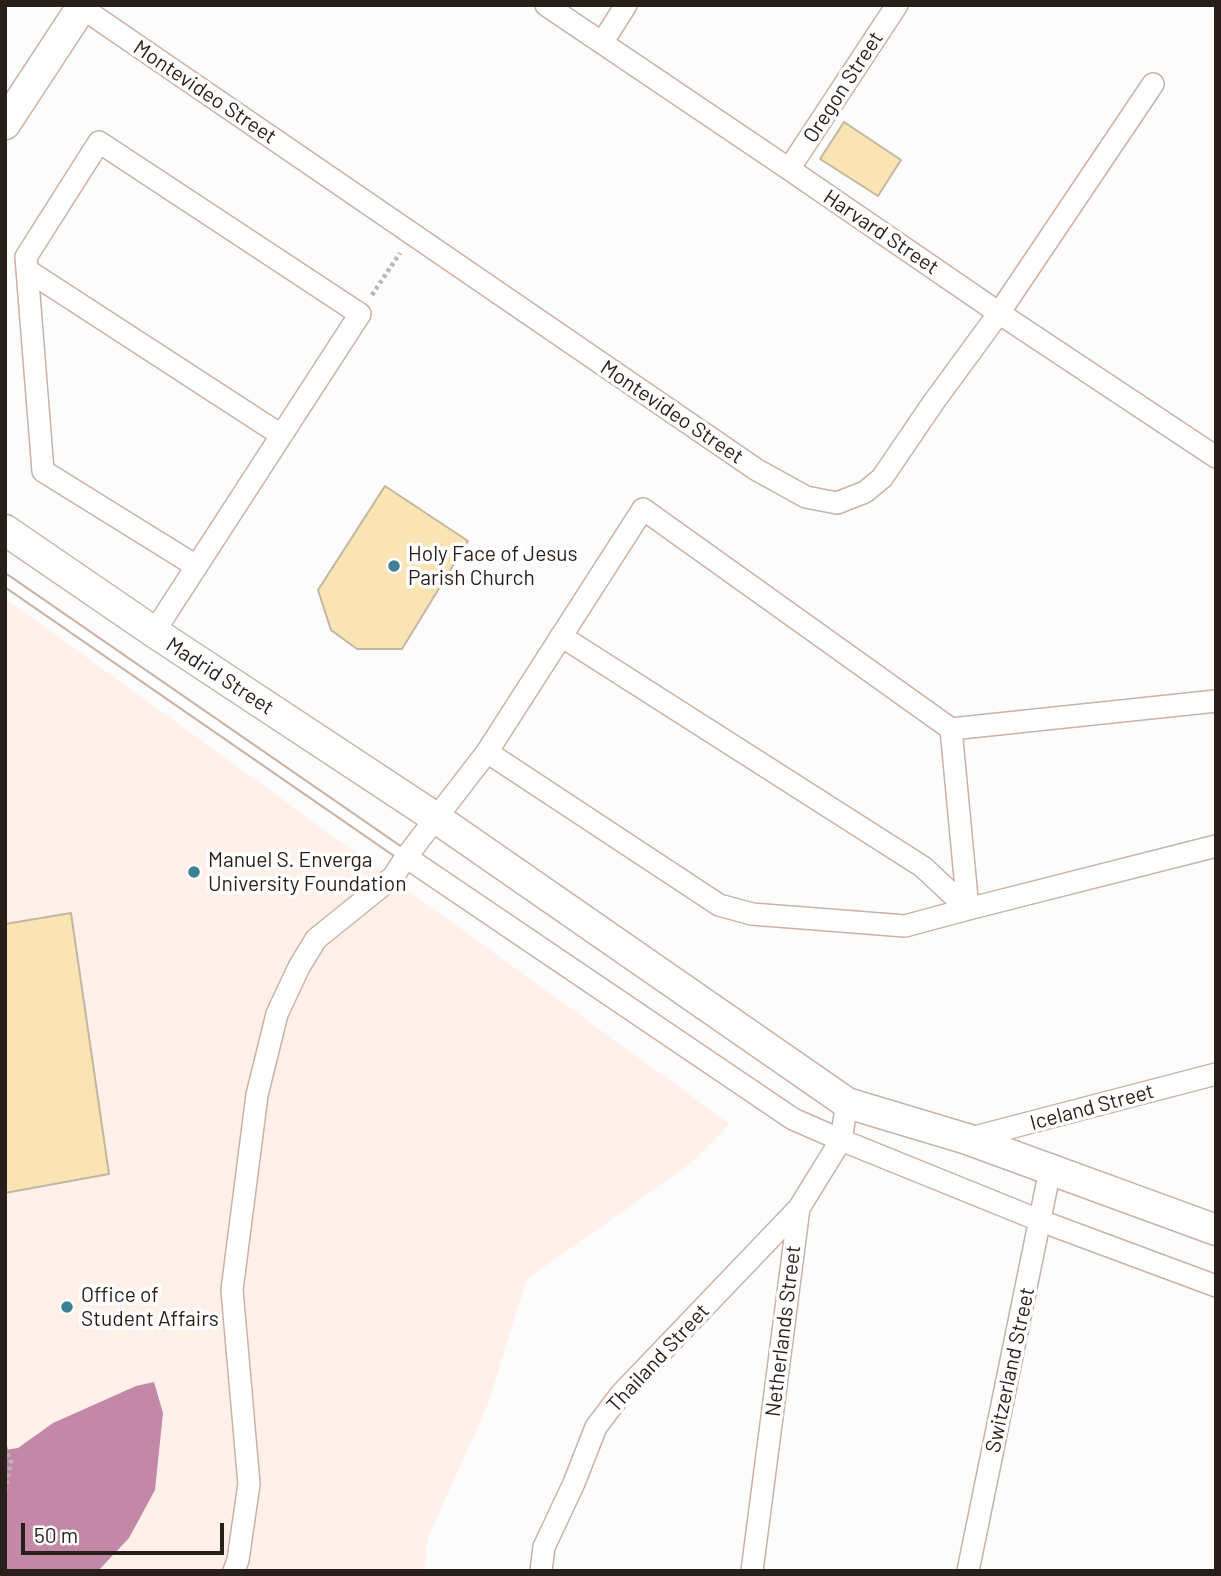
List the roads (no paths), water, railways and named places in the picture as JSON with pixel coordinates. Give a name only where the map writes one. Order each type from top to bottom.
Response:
[{"type":"street","name":"Harvard Street","points":[[545,5],[1216,457]]},
{"type":"street","points":[[602,43],[626,5]]},
{"type":"street","name":"Oregon Street","points":[[789,169],[897,5]]},
{"type":"street","points":[[5,124],[81,6]]},
{"type":"street","name":"Montevideo Street","points":[[81,6],[757,470],[806,497],[837,503],[865,492],[882,478],[999,313],[1153,84]]},
{"type":"street","points":[[154,632],[360,314],[99,142],[26,257],[43,471],[196,566]]},
{"type":"street","points":[[27,270],[281,435]]},
{"type":"street","points":[[234,1571],[249,1484],[232,1290],[257,1095],[277,1014],[299,967],[316,939],[393,877],[486,751],[643,509],[951,729],[1216,701]]},
{"type":"street","name":"Madrid Street","points":[[5,530],[436,818],[847,1103],[967,1139],[1216,1230]]},
{"type":"street","points":[[561,636],[923,867],[968,909]]},
{"type":"street","points":[[951,729],[968,909]]},
{"type":"street","points":[[486,751],[719,905],[752,914],[905,926],[1216,846]]},
{"type":"street","points":[[406,857],[793,1119],[1041,1221],[1216,1286]]},
{"type":"street","name":"Iceland Street","points":[[967,1139],[1216,1074]]},
{"type":"street","name":"Netherlands Street","points":[[752,1571],[799,1208],[841,1140],[847,1103]]},
{"type":"street","name":"Switzerland Street","points":[[968,1571],[1050,1170]]},
{"type":"street","name":"Thailand Street","points":[[541,1571],[544,1547],[596,1427],[621,1394],[799,1208]]},
{"type":"lane","points":[[5,580],[406,857]]},
{"type":"place","name":"Holy Face of Jesus Parish Church","points":[[394,566]]},
{"type":"place","name":"Manuel S. Enverga University Foundation","points":[[194,872]]},
{"type":"place","name":"Office of Student Affairs","points":[[67,1307]]}]
